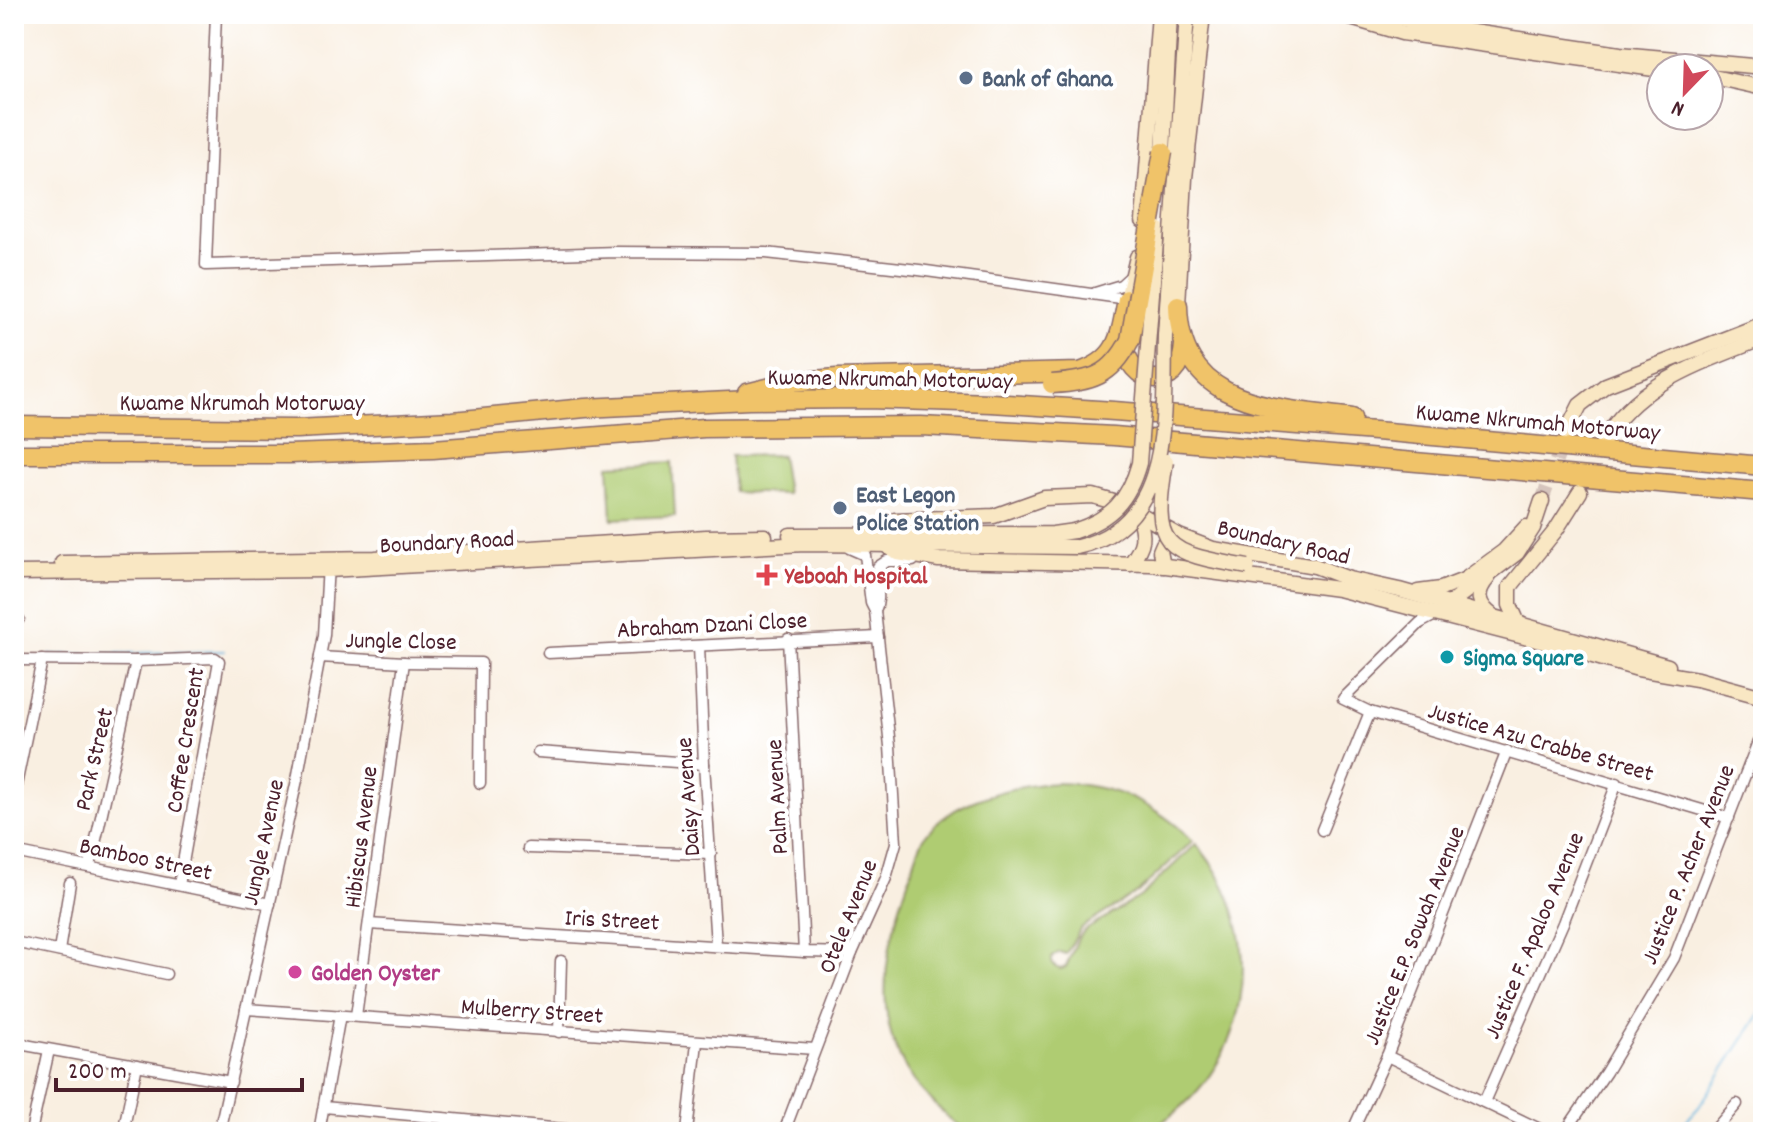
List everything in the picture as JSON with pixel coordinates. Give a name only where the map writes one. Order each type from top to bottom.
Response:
[{"type":"highway","points":[[882,376],[972,383],[1052,384],[1084,381],[1105,373],[1120,361],[1130,340],[1163,152]]},
{"type":"highway","points":[[713,401],[791,382],[882,376],[1080,372],[1096,367],[1108,358],[1116,346],[1127,299]]},
{"type":"highway","points":[[1178,305],[1189,358],[1213,385],[1235,396],[1288,410],[1499,433],[1548,446]]},
{"type":"highway","points":[[1123,321],[1125,356],[1140,375],[1162,377],[1177,370],[1184,345]]},
{"type":"highway","name":"Kwame Nkrumah Motorway","points":[[14,426],[296,429],[713,401],[868,399],[991,403],[1548,446],[1763,466]]},
{"type":"highway","name":"Kwame Nkrumah Motorway","points":[[14,454],[289,454],[433,449],[704,428],[921,426],[1130,437],[1763,492]]},
{"type":"main road","points":[[1127,299],[1140,243],[1147,187],[1159,14]]},
{"type":"main road","points":[[1163,152],[1170,14]]},
{"type":"main road","points":[[1187,14],[1166,320],[1162,444],[1167,452],[1159,504],[1163,534],[1187,554],[1248,567],[1349,579]]},
{"type":"main road","points":[[1178,305],[1185,178],[1203,14]]},
{"type":"main road","points":[[1337,14],[1402,33],[1645,68]]},
{"type":"main road","points":[[1380,14],[1433,26],[1620,54],[1763,67]]},
{"type":"main road","points":[[1725,77],[1763,81]]},
{"type":"main road","points":[[1725,79],[1763,88]]},
{"type":"main road","name":"Boundary Road","points":[[14,564],[328,564],[706,537],[863,533],[1053,534],[1092,525],[1121,503],[1133,485],[1139,463],[1163,152]]},
{"type":"main road","points":[[1566,433],[1580,405],[1606,385],[1763,324]]},
{"type":"main road","points":[[1737,333],[1760,340]]},
{"type":"main road","points":[[1603,442],[1618,417],[1658,384],[1760,340]]},
{"type":"main road","name":"Boundary Road","points":[[14,573],[328,564],[759,545],[1077,547],[1090,544],[1117,529],[1135,512],[1149,491],[1162,444]]},
{"type":"main road","points":[[1519,625],[1510,605],[1510,587],[1556,530],[1580,492]]},
{"type":"main road","name":"Boundary Road","points":[[863,533],[895,520],[994,516],[1032,501],[1072,495],[1093,496],[1124,505],[1179,536],[1213,549],[1315,566],[1349,579],[1410,593],[1433,611],[1496,619],[1677,668],[1697,679]]},
{"type":"main road","points":[[1433,611],[1464,580],[1504,551],[1539,508],[1528,540],[1484,582],[1478,598],[1484,609],[1496,619]]},
{"type":"main road","points":[[1130,564],[1138,553],[1144,535],[1138,514]]},
{"type":"main road","points":[[1163,566],[1160,551],[1163,544],[1179,536]]},
{"type":"main road","name":"Boundary Road","points":[[882,545],[898,553],[939,560],[1163,566],[1338,589],[1433,611],[1638,669],[1697,679],[1763,697]]},
{"type":"main road","points":[[1433,611],[1493,573]]},
{"type":"main road","points":[[1410,593],[1441,589],[1464,580]]},
{"type":"street","points":[[216,14],[206,265],[616,252],[766,253],[1127,299]]},
{"type":"street","points":[[1085,295],[1109,290],[1132,275]]},
{"type":"street","name":"Otele Avenue","points":[[784,1132],[852,953],[886,878],[896,843],[890,746],[875,611],[871,603],[865,555],[834,544]]},
{"type":"street","name":"Otele Avenue","points":[[875,611],[879,603],[876,577],[878,567],[883,563],[939,560]]},
{"type":"street","name":"Jungle Avenue","points":[[219,1132],[270,904],[320,657],[328,564]]},
{"type":"street","name":"Justice Azu Crabbe Street","points":[[1433,611],[1343,699],[1370,712],[1729,818]]},
{"type":"street","name":"Abraham Dzani Close","points":[[548,653],[878,637]]},
{"type":"street","name":"Palm Avenue","points":[[788,639],[804,952]]},
{"type":"street","name":"Daisy Avenue","points":[[699,646],[716,945]]},
{"type":"street","name":"Jungle Close","points":[[320,657],[481,663],[480,783]]},
{"type":"street","name":"Coffee Crescent","points":[[14,660],[215,658],[219,661],[179,885]]},
{"type":"street","points":[[14,795],[42,660]]},
{"type":"street","name":"Park Street","points":[[90,866],[136,661]]},
{"type":"street","name":"Hibiscus Avenue","points":[[356,1016],[404,662]]},
{"type":"street","points":[[1322,830],[1370,712]]},
{"type":"street","name":"Justice P. Acher Avenue","points":[[1565,1132],[1606,1072],[1674,958],[1763,729]]},
{"type":"street","name":"Justice E.P. Sowah Avenue","points":[[1352,1132],[1387,1056],[1507,751]]},
{"type":"street","points":[[538,752],[704,764]]},
{"type":"street","name":"Justice F. Apaloo Avenue","points":[[1484,1102],[1563,923],[1617,783]]},
{"type":"street","points":[[528,848],[711,854]]},
{"type":"street","name":"Bamboo Street","points":[[14,852],[270,904]]},
{"type":"street","points":[[59,951],[70,883]]},
{"type":"street","name":"Iris Street","points":[[369,924],[852,953]]},
{"type":"street","points":[[14,942],[166,974]]},
{"type":"street","points":[[559,1032],[561,961]]},
{"type":"street","name":"Mulberry Street","points":[[246,1009],[815,1049]]},
{"type":"street","points":[[319,1132],[340,1015]]},
{"type":"street","points":[[687,1132],[697,1042]]},
{"type":"street","points":[[14,1043],[231,1082]]},
{"type":"street","points":[[31,1132],[49,1050]]},
{"type":"street","points":[[1387,1056],[1546,1132]]},
{"type":"street","points":[[123,1132],[137,1065]]},
{"type":"street","points":[[1713,1132],[1737,1104]]},
{"type":"street","points":[[324,1107],[595,1132]]},
{"type":"green space","points":[[781,455],[787,494],[734,492],[731,456]]},
{"type":"green space","points":[[672,462],[675,516],[612,519],[609,465]]},
{"type":"green space","points":[[1057,783],[1095,787],[1131,798],[1164,816],[1193,841],[1138,892],[1081,928],[1066,954],[1060,952],[1053,956],[1055,966],[1061,969],[1066,967],[1084,931],[1141,896],[1196,844],[1221,880],[1236,919],[1243,959],[1240,1000],[1229,1040],[1209,1076],[1181,1107],[1145,1132],[985,1133],[964,1129],[944,1114],[911,1077],[897,1051],[889,1025],[886,997],[891,940],[915,858],[925,836],[936,823],[967,804],[1004,791]]},
{"type":"waterway","points":[[50,655],[225,651]]},
{"type":"waterway","points":[[1676,1132],[1699,1107],[1763,1009]]},
{"type":"tunnel","points":[[1542,501],[1563,441]]},
{"type":"place","name":"Bank of Ghana","points":[[966,78]]},
{"type":"place","name":"East Legon Police Station","points":[[840,508]]},
{"type":"place","name":"Yeboah Hospital","points":[[767,575]]},
{"type":"place","name":"Sigma Square","points":[[1447,657]]},
{"type":"place","name":"Golden Oyster","points":[[295,972]]}]
